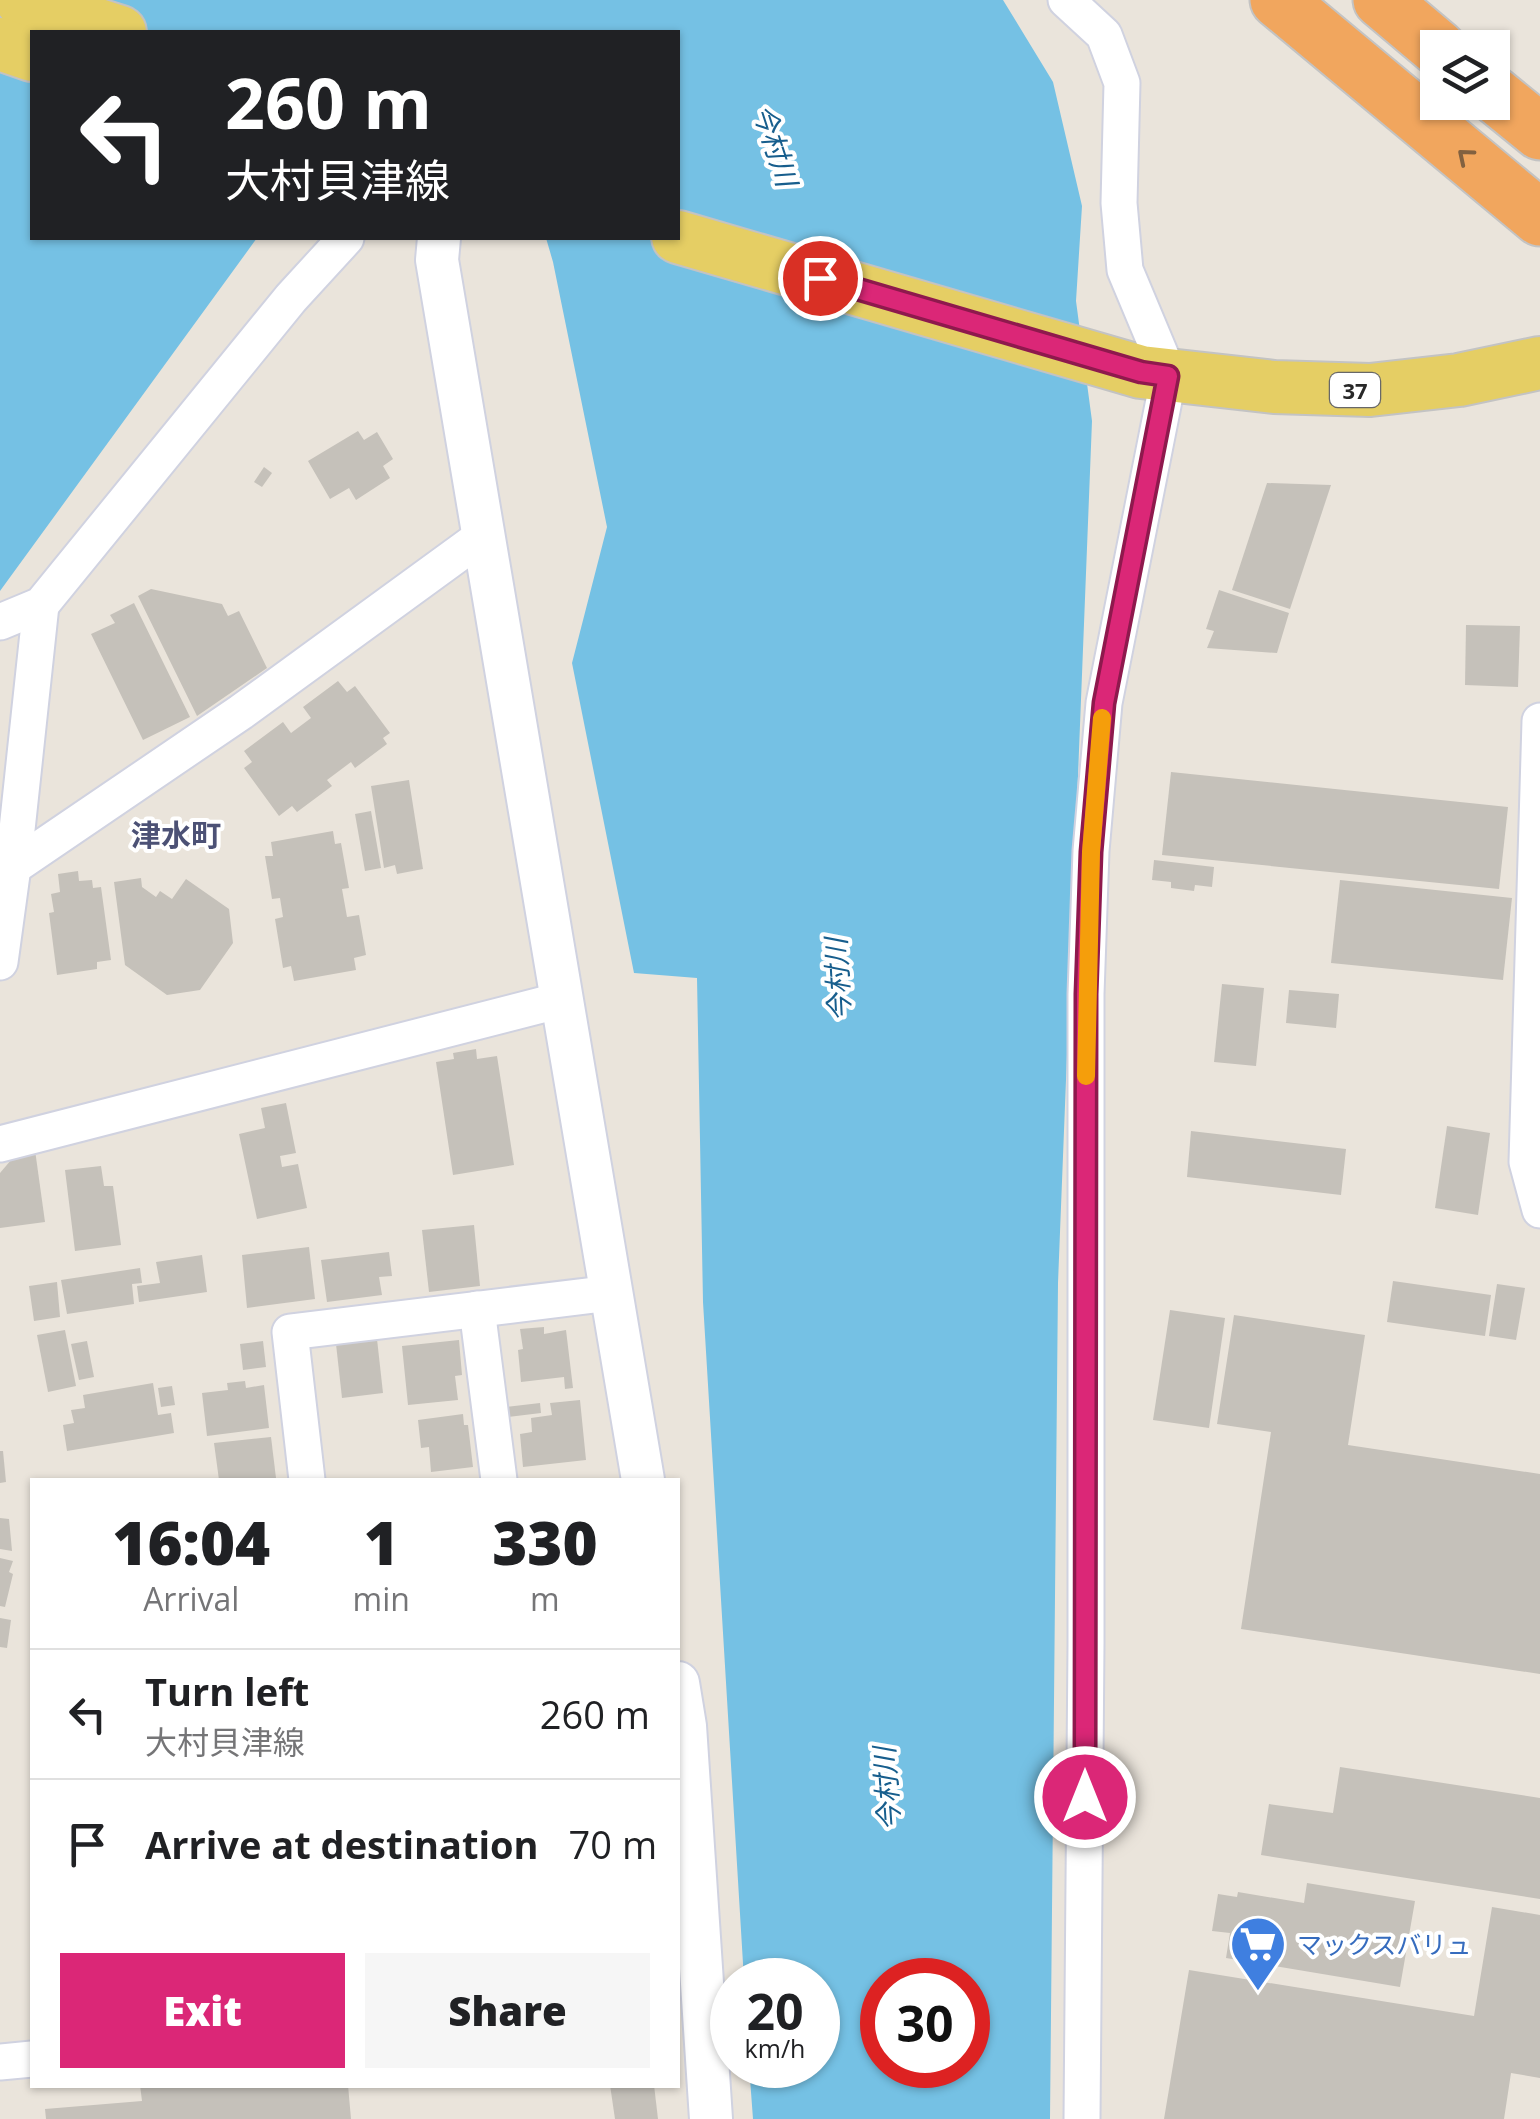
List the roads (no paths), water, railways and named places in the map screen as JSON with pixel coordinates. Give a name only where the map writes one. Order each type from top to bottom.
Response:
[{"type":"highway","points":[[1278,0],[1540,218]]},
{"type":"highway","points":[[1380,0],[1420,33]]},
{"type":"highway","points":[[1510,108],[1540,132]]},
{"type":"main road","points":[[22,0],[114,30]]},
{"type":"main road","points":[[0,44],[30,54]]},
{"type":"main road","name":"37","points":[[680,238],[1155,373],[1274,388],[1370,390],[1459,380],[1540,364]]},
{"type":"street","points":[[1066,0],[1104,34],[1122,84],[1119,203],[1125,270],[1155,373],[1104,703],[1091,852],[1086,994],[1082,2119]]},
{"type":"street","points":[[0,622],[41,605],[290,298],[344,240]]},
{"type":"street","points":[[440,240],[437,260],[643,1478]]},
{"type":"street","points":[[13,867],[241,712],[484,536]]},
{"type":"street","points":[[0,962],[41,605]]},
{"type":"street","points":[[1540,721],[1527,1162],[1540,1210]]},
{"type":"street","points":[[0,1144],[561,1000]]},
{"type":"street","points":[[307,1478],[290,1332],[611,1293]]},
{"type":"street","points":[[477,1309],[498,1478]]},
{"type":"street","points":[[680,1699],[710,2119]]},
{"type":"street","points":[[0,2062],[30,2059]]},
{"type":"water","name":"今村川","points":[[0,0],[1003,0],[1053,82],[1082,206],[1076,301],[1092,421],[1058,1283],[1050,2119],[753,2119],[751,2088],[840,2088],[840,1958],[743,1958],[703,1302],[697,978],[634,973],[572,663],[607,527],[547,240],[680,240],[680,30],[30,30],[30,240],[256,240],[0,591]]},
{"type":"place","name":"マックスバリュ","points":[[1258,1993]]},
{"type":"district","name":"津水町","points":[[176,834]]}]
